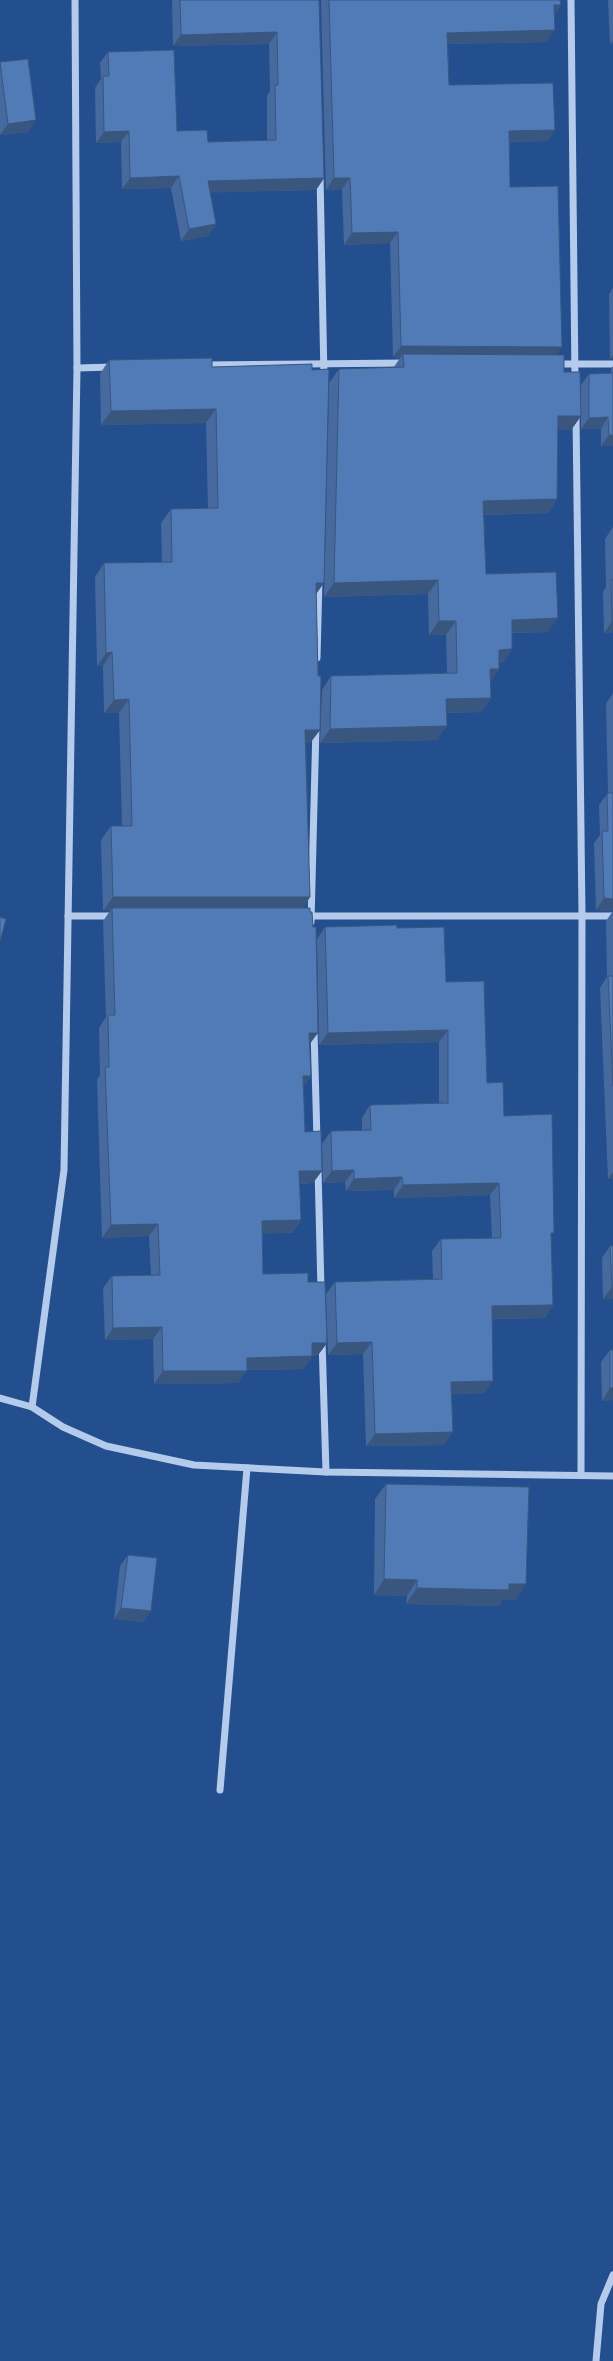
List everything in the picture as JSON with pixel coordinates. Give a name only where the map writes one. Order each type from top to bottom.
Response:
[{"type":"street","points":[[32,1407],[64,1170],[77,368],[75,0]]},
{"type":"street","points":[[571,0],[575,388]]},
{"type":"street","points":[[320,165],[325,362],[324,386]]},
{"type":"street","points":[[197,366],[325,362],[411,363]]},
{"type":"street","points":[[544,364],[613,364]]},
{"type":"street","points":[[77,368],[125,367]]},
{"type":"street","points":[[576,404],[582,915],[581,1474]]},
{"type":"street","points":[[317,663],[320,568]]},
{"type":"street","points":[[311,932],[316,718]]},
{"type":"street","points":[[68,916],[123,916]]},
{"type":"street","points":[[295,916],[613,916]]},
{"type":"street","points":[[314,1019],[317,1146]]},
{"type":"street","points":[[317,1162],[321,1297]]},
{"type":"street","points":[[322,1329],[326,1472]]},
{"type":"street","points":[[0,1398],[32,1407],[63,1427],[106,1446],[194,1465],[326,1472],[581,1474],[613,1476]]},
{"type":"street","points":[[220,1790],[247,1468]]},
{"type":"street","points":[[596,2361],[601,2304],[613,2274]]},
{"type":"building","points":[[180,0],[319,0],[324,178],[208,181],[216,224],[189,229],[179,176],[130,178],[129,131],[104,132],[103,76],[109,76],[108,52],[174,50],[177,131],[207,130],[208,142],[276,140],[275,85],[278,85],[277,32],[181,35]]},
{"type":"building","points":[[329,0],[560,0],[561,5],[554,5],[555,30],[447,33],[449,85],[553,83],[555,130],[509,131],[510,187],[558,186],[562,347],[401,346],[398,232],[352,233],[350,178],[334,178]]},
{"type":"building","points":[[28,59],[36,120],[8,124],[0,62]]},
{"type":"building","points":[[403,354],[564,355],[564,372],[580,372],[581,416],[558,416],[557,499],[483,501],[486,574],[556,572],[558,618],[512,620],[512,649],[499,650],[499,669],[490,669],[491,698],[446,699],[447,726],[330,729],[331,676],[457,673],[456,621],[439,621],[438,580],[334,583],[339,369],[404,367]]},
{"type":"building","points":[[212,358],[212,367],[312,364],[312,370],[329,369],[324,583],[316,583],[318,676],[321,676],[320,730],[305,730],[310,897],[113,897],[111,826],[132,826],[129,699],[114,700],[112,652],[106,653],[104,563],[172,562],[171,509],[218,508],[216,409],[111,411],[109,360]]},
{"type":"building","points":[[613,373],[613,435],[609,435],[608,417],[589,418],[589,374]]},
{"type":"building","points":[[611,580],[613,580],[613,621],[612,621]]},
{"type":"building","points":[[607,793],[613,793],[613,899],[604,898],[602,831],[608,831]]},
{"type":"building","points":[[112,908],[310,908],[310,912],[312,912],[313,927],[316,927],[318,1033],[309,1033],[311,1076],[303,1076],[305,1132],[321,1131],[322,1171],[299,1171],[301,1220],[262,1221],[263,1274],[308,1273],[308,1282],[325,1282],[327,1343],[312,1343],[312,1356],[247,1358],[247,1371],[163,1371],[162,1327],[113,1328],[112,1276],[160,1275],[158,1224],[111,1225],[105,1067],[109,1067],[108,1015],[115,1015]]},
{"type":"building","points":[[0,917],[6,919],[0,942]]},
{"type":"building","points":[[397,925],[397,928],[444,927],[446,982],[484,981],[487,1083],[503,1082],[504,1116],[552,1114],[554,1233],[551,1233],[553,1305],[492,1306],[493,1381],[451,1382],[453,1432],[375,1434],[372,1342],[337,1343],[335,1282],[442,1279],[441,1239],[501,1238],[499,1183],[403,1185],[402,1177],[354,1179],[354,1170],[332,1171],[331,1131],[371,1130],[370,1105],[448,1103],[448,1030],[328,1033],[325,927]]},
{"type":"building","points":[[608,976],[613,976],[613,1086]]},
{"type":"building","points":[[610,1246],[613,1246],[613,1287],[612,1287]]},
{"type":"building","points":[[610,1350],[613,1350],[613,1388],[610,1388]]},
{"type":"building","points":[[386,1484],[529,1487],[526,1584],[509,1584],[509,1590],[417,1588],[417,1580],[384,1579]]},
{"type":"building","points":[[128,1555],[157,1558],[151,1611],[121,1608]]}]
